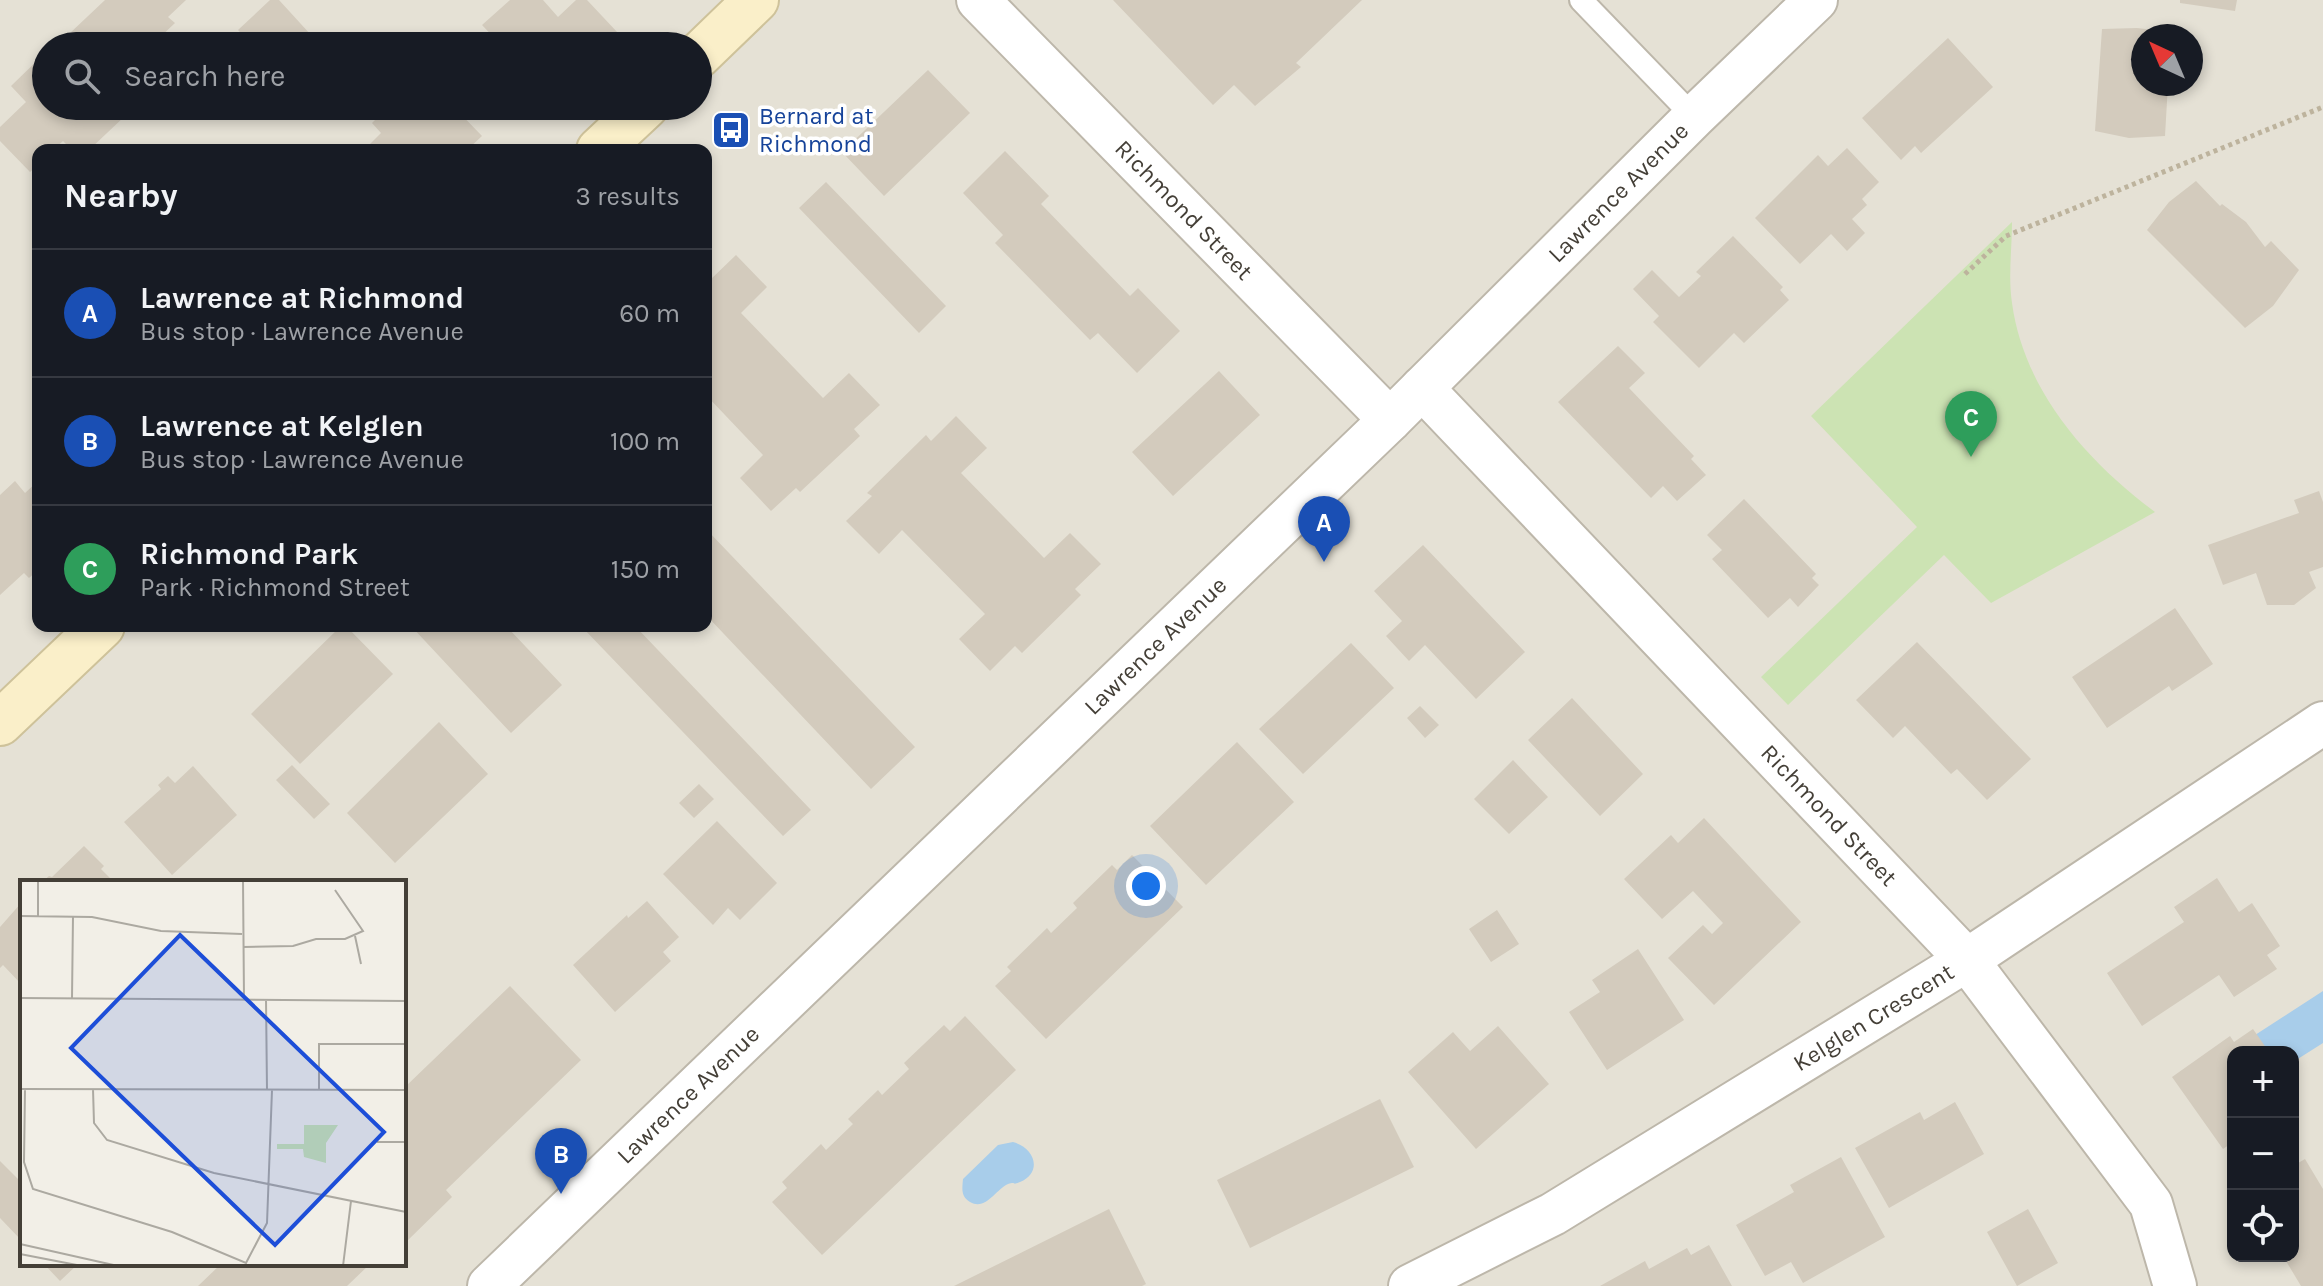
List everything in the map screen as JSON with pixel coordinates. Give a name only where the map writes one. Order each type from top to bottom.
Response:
[{"type":"street","name":"Richmond Street","points":[[978,0],[1390,420]]},
{"type":"street","name":"Lawrence Avenue","points":[[489,1286],[1390,420],[1816,0]]},
{"type":"street","points":[[712,39],[740,5]]},
{"type":"street","points":[[605,144],[631,120]]},
{"type":"street","name":"Richmond Street","points":[[1422,388],[1967,960],[2151,1204],[2175,1286]]},
{"type":"street","points":[[0,723],[96,632]]},
{"type":"street","name":"Kelglen Crescent","points":[[1410,1286],[1553,1214],[1967,960],[2323,723]]},
{"type":"lane","points":[[1581,0],[1694,117]]},
{"type":"path","points":[[1965,274],[2006,236],[2323,107]]},
{"type":"shaded area","points":[[0,0],[2323,0],[2323,1286],[0,1286]]},
{"type":"green space","points":[[2012,222],[2012,303],[2030,366],[2062,421],[2083,447],[2155,512],[1991,603],[1944,555],[1788,705],[1761,677],[1917,527],[1811,416]]},
{"type":"water","points":[[2323,991],[2323,1043],[2299,1058],[2299,1046],[2258,1046],[2252,1037]]},
{"type":"water","points":[[1013,1142],[1027,1149],[1031,1155],[1032,1172],[1020,1182],[1003,1187],[986,1202],[976,1204],[967,1200],[963,1192],[963,1179],[998,1145]]},
{"type":"building","points":[[105,0],[186,0],[168,17],[175,23],[166,32],[71,32]]},
{"type":"building","points":[[270,0],[279,0],[308,32],[240,32],[238,30]]},
{"type":"building","points":[[510,0],[543,0],[558,17],[576,0],[587,0],[617,32],[489,32],[482,25]]},
{"type":"building","points":[[1113,0],[1362,0],[1296,63],[1301,67],[1255,106],[1234,85],[1213,105]]},
{"type":"building","points":[[2180,0],[2237,0],[2235,11],[2180,3]]},
{"type":"building","points":[[2131,28],[2131,96],[2167,96],[2165,136],[2129,138],[2095,131],[2102,29]]},
{"type":"building","points":[[1948,38],[1993,87],[1921,153],[1915,146],[1901,160],[1862,118]]},
{"type":"building","points":[[32,66],[32,120],[121,120],[95,144],[66,144],[63,141],[60,144],[32,144],[30,172],[0,141],[0,127],[26,102],[11,86]]},
{"type":"building","points":[[928,70],[970,113],[884,196],[842,152]]},
{"type":"building","points":[[375,120],[467,120],[482,136],[473,144],[370,144],[381,133],[372,123]]},
{"type":"building","points":[[1847,148],[1879,182],[1862,199],[1867,205],[1852,219],[1865,233],[1847,251],[1831,234],[1800,264],[1755,218],[1818,155],[1828,166]]},
{"type":"building","points":[[1005,151],[1049,196],[1041,204],[1130,296],[1138,288],[1180,331],[1137,373],[1098,333],[1090,340],[995,243],[1003,235],[963,193]]},
{"type":"building","points":[[2196,181],[2220,206],[2222,204],[2246,222],[2265,247],[2271,241],[2299,270],[2273,306],[2245,328],[2147,230],[2169,202]]},
{"type":"building","points":[[826,182],[946,306],[919,333],[799,208]]},
{"type":"building","points":[[1733,236],[1783,287],[1780,290],[1789,300],[1744,343],[1734,333],[1699,368],[1653,322],[1659,316],[1633,289],[1652,270],[1679,297],[1701,276],[1696,272]]},
{"type":"building","points":[[736,255],[767,287],[741,313],[823,398],[849,373],[880,405],[854,429],[860,436],[800,492],[796,488],[771,511],[740,478],[763,455],[712,401],[712,278]]},
{"type":"building","points":[[1618,346],[1645,373],[1629,388],[1694,456],[1691,459],[1706,475],[1677,501],[1663,486],[1651,498],[1558,402]]},
{"type":"building","points":[[1219,371],[1260,415],[1173,496],[1132,452]]},
{"type":"building","points":[[956,416],[987,448],[961,473],[1044,558],[1070,533],[1101,564],[1075,589],[1081,595],[1022,653],[1015,646],[990,671],[959,639],[985,614],[902,530],[879,554],[846,521],[872,496],[867,493],[926,435],[931,441]]},
{"type":"building","points":[[15,481],[25,493],[32,487],[32,575],[29,578],[24,573],[0,595],[0,495]]},
{"type":"building","points":[[2319,491],[2323,502],[2323,567],[2309,572],[2316,588],[2294,605],[2267,605],[2256,573],[2223,585],[2208,545],[2299,513],[2294,500]]},
{"type":"building","points":[[1744,499],[1816,574],[1812,578],[1819,585],[1798,607],[1790,598],[1768,618],[1712,559],[1722,550],[1707,535]]},
{"type":"building","points":[[712,535],[915,747],[871,789],[712,621]]},
{"type":"building","points":[[1423,545],[1525,652],[1476,699],[1425,645],[1409,661],[1386,636],[1402,621],[1374,591]]},
{"type":"building","points":[[2175,608],[2213,664],[2172,691],[2169,686],[2107,728],[2072,677]]},
{"type":"building","points":[[335,632],[352,632],[393,674],[300,764],[251,714]]},
{"type":"building","points":[[417,632],[512,632],[562,685],[511,733]]},
{"type":"building","points":[[587,632],[641,632],[811,810],[783,836]]},
{"type":"building","points":[[1917,642],[2031,759],[1987,800],[1957,769],[1951,774],[1905,726],[1893,738],[1856,700]]},
{"type":"building","points":[[1351,643],[1394,688],[1303,774],[1259,729]]},
{"type":"building","points":[[1572,698],[1643,774],[1600,816],[1528,740]]},
{"type":"building","points":[[1420,706],[1439,725],[1425,738],[1407,718]]},
{"type":"building","points":[[439,722],[488,774],[395,863],[347,813]]},
{"type":"building","points":[[1237,742],[1294,802],[1206,885],[1150,826]]},
{"type":"building","points":[[1513,760],[1548,797],[1509,834],[1474,799]]},
{"type":"building","points":[[292,765],[330,804],[314,819],[276,780]]},
{"type":"building","points":[[193,766],[237,815],[172,875],[124,822],[161,789],[158,785],[168,776],[175,783]]},
{"type":"building","points":[[699,784],[714,799],[694,818],[679,803]]},
{"type":"building","points":[[1704,818],[1801,922],[1714,1005],[1668,958],[1703,925],[1712,934],[1723,923],[1693,891],[1662,919],[1624,879],[1671,835],[1678,843]]},
{"type":"building","points":[[717,821],[777,883],[740,920],[728,908],[713,925],[663,874]]},
{"type":"building","points":[[84,846],[104,866],[101,869],[112,880],[44,880],[52,877]]},
{"type":"building","points":[[1132,855],[1183,907],[1046,1039],[995,986],[1011,971],[1007,967],[1047,928],[1051,933],[1077,908],[1073,903],[1112,865],[1117,870]]},
{"type":"building","points":[[2217,878],[2239,912],[2252,903],[2280,946],[2267,955],[2277,969],[2234,997],[2219,975],[2142,1026],[2107,973],[2184,922],[2174,907]]},
{"type":"building","points":[[647,901],[679,937],[663,952],[671,961],[615,1012],[573,965],[627,915],[628,918]]},
{"type":"building","points":[[20,904],[20,983],[3,965],[0,968],[0,927]]},
{"type":"building","points":[[1497,910],[1519,944],[1491,962],[1469,929]]},
{"type":"building","points":[[1638,949],[1684,1020],[1607,1070],[1569,1012],[1600,992],[1592,980]]},
{"type":"building","points":[[510,986],[581,1060],[446,1190],[452,1197],[406,1242],[406,1086]]},
{"type":"building","points":[[965,1016],[1016,1070],[822,1255],[772,1202],[787,1188],[782,1182],[821,1144],[826,1150],[853,1124],[848,1119],[878,1090],[882,1095],[909,1069],[904,1063],[944,1025],[950,1031]]},
{"type":"building","points":[[1498,1026],[1549,1084],[1476,1149],[1408,1072],[1453,1032],[1470,1051]]},
{"type":"building","points":[[2253,1029],[2265,1046],[2227,1046],[2227,1146],[2223,1149],[2172,1077],[2230,1036],[2234,1042]]},
{"type":"building","points":[[1380,1099],[1414,1167],[1250,1248],[1217,1180]]},
{"type":"building","points":[[1955,1102],[1984,1154],[1889,1208],[1855,1148],[1920,1112],[1924,1120]]},
{"type":"building","points":[[1841,1157],[1885,1237],[1803,1283],[1791,1262],[1765,1276],[1736,1225],[1794,1192],[1790,1185]]},
{"type":"building","points":[[2305,1159],[2323,1189],[2323,1286],[2301,1286],[2287,1262],[2299,1262],[2299,1162]]},
{"type":"building","points":[[0,1161],[20,1181],[20,1239],[0,1218]]},
{"type":"building","points":[[1109,1209],[1146,1284],[1142,1286],[954,1286]]},
{"type":"building","points":[[2028,1209],[2058,1263],[2017,1286],[1987,1232]]},
{"type":"building","points":[[1709,1245],[1732,1286],[1600,1286],[1645,1261],[1649,1269],[1687,1248],[1691,1255]]},
{"type":"building","points":[[46,1266],[76,1266],[60,1281]]},
{"type":"building","points":[[219,1266],[368,1266],[347,1286],[198,1286]]},
{"type":"place","name":"Bernard at Richmond","points":[[731,130]]},
{"type":"place","name":"Richmond Park","points":[[1971,457]]},
{"type":"place","name":"Lawrence at Richmond","points":[[1324,562]]},
{"type":"place","name":"Lawrence at Kelglen","points":[[561,1194]]}]
